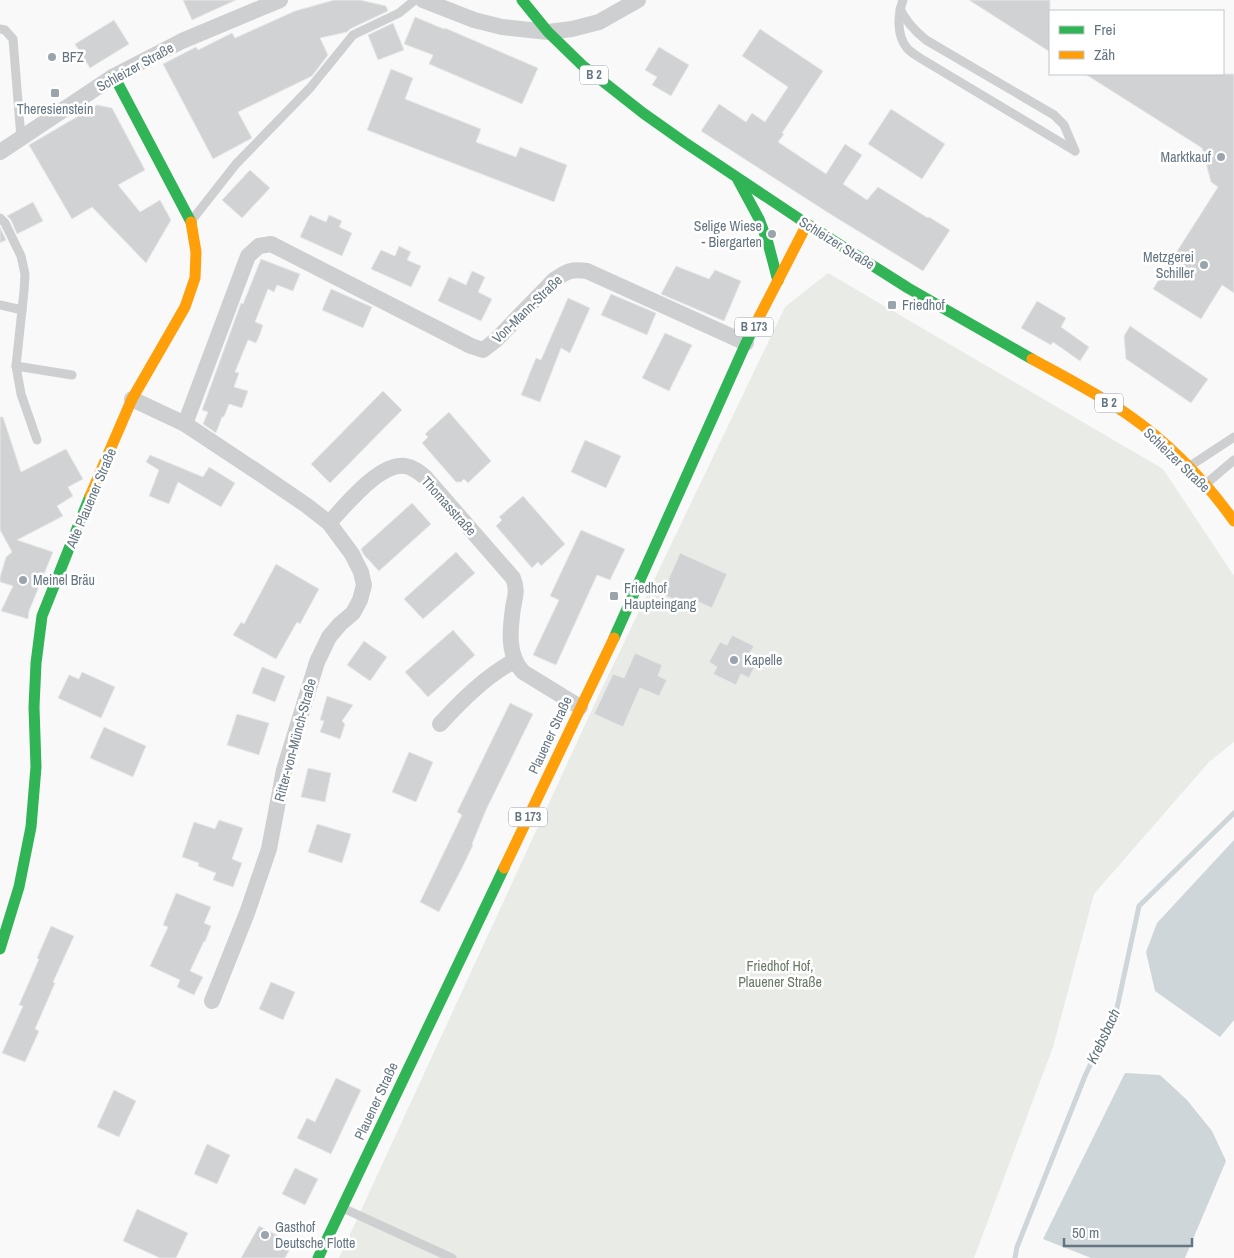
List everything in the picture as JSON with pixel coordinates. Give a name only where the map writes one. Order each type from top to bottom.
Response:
[{"type":"main road","name":"B 2","points":[[522,0],[548,32]]},
{"type":"main road","name":"Schleizer Straße","points":[[548,32],[582,65],[615,92],[677,137],[807,224],[908,288],[1099,396],[1157,436],[1205,484],[1234,521]]},
{"type":"main road","name":"Alte Plauener Straße","points":[[0,949],[18,888],[31,827],[36,767],[34,707],[36,662],[42,616],[90,496],[132,399],[185,307],[195,278],[196,252],[191,222],[114,76]]},
{"type":"main road","points":[[736,176],[759,219],[768,243],[778,281]]},
{"type":"main road","name":"Plauener Straße","points":[[318,1258],[630,603],[746,343],[807,224]]},
{"type":"street","name":"Schleizer Straße","points":[[0,152],[114,76],[182,41],[280,0]]},
{"type":"street","points":[[423,0],[474,20],[502,27],[548,32],[572,30],[599,22],[638,0]]},
{"type":"street","name":"Von-Mann-Straße","points":[[185,424],[248,256],[259,246],[271,244],[471,346],[483,350],[496,340],[554,280],[565,272],[576,270],[587,271],[746,343]]},
{"type":"street","points":[[132,399],[185,424],[265,476],[329,523]]},
{"type":"street","name":"Thomasstraße","points":[[329,523],[380,473],[394,467],[405,466],[416,470],[425,477],[513,578],[516,594],[511,631],[511,653],[514,660]]},
{"type":"street","name":"Ritter-von-Münch-Straße","points":[[212,1001],[247,913],[269,849],[284,770],[317,662],[330,637],[340,624],[353,613],[360,600],[364,585],[352,554],[329,523]]},
{"type":"street","points":[[440,724],[481,683],[514,660],[523,672],[580,707]]},
{"type":"lane","points":[[191,222],[236,164],[310,88],[353,35],[399,12],[415,0]]},
{"type":"lane","points":[[902,4],[904,17],[926,40],[1054,115],[1064,125],[1075,151],[920,58],[906,47],[899,31],[902,4]]},
{"type":"lane","points":[[0,29],[5,30],[13,39],[21,138]]},
{"type":"lane","points":[[0,218],[5,223],[21,256],[25,274],[16,366],[21,394],[37,440]]},
{"type":"lane","points":[[0,305],[22,310]]},
{"type":"lane","points":[[16,366],[72,375]]},
{"type":"lane","points":[[1189,467],[1234,437]]},
{"type":"lane","points":[[1205,484],[1234,460]]},
{"type":"lane","points":[[342,1207],[452,1258]]},
{"type":"green space","name":"Friedhof Hof, Plauener Straße","points":[[828,273],[1163,469],[1234,576],[1234,742],[1209,762],[1094,894],[1053,1047],[974,1258],[339,1258],[596,701],[785,307]]},
{"type":"shaded area","points":[[1234,840],[1234,1020],[1220,1037],[1155,991],[1146,952],[1157,923]]},
{"type":"shaded area","points":[[1125,1073],[1160,1075],[1187,1100],[1212,1131],[1226,1161],[1185,1258],[1091,1258],[1043,1239]]},
{"type":"building","points":[[183,0],[236,0],[192,20]]},
{"type":"building","points":[[334,0],[360,0],[386,6],[388,11],[347,32],[320,38],[328,55],[312,76],[238,112],[252,138],[213,159],[163,64],[196,47],[198,50],[232,33],[235,38],[295,11]]},
{"type":"building","points":[[969,0],[1050,0],[1049,51]]},
{"type":"building","points":[[415,17],[538,68],[522,104],[429,64],[433,55],[404,44]]},
{"type":"building","points":[[114,20],[129,44],[90,68],[75,44]]},
{"type":"building","points":[[393,23],[404,50],[378,60],[368,35]]},
{"type":"building","points":[[760,29],[823,71],[778,142],[826,174],[845,144],[862,155],[843,184],[867,200],[878,187],[950,230],[923,271],[701,131],[719,104],[746,122],[752,113],[765,122],[788,87],[742,56]]},
{"type":"building","points":[[659,47],[689,65],[671,96],[652,85],[657,77],[645,70]]},
{"type":"building","points":[[391,69],[413,78],[405,99],[481,129],[476,142],[516,157],[520,147],[567,165],[554,202],[367,130]]},
{"type":"building","name":"Marktkauf","points":[[1234,74],[1234,293],[1222,285],[1201,319],[1153,289],[1218,187],[1211,182],[1202,148],[1087,75]]},
{"type":"building","points":[[97,105],[112,108],[145,170],[118,185],[140,212],[160,200],[171,220],[146,263],[92,207],[72,219],[29,145]]},
{"type":"building","points":[[891,109],[945,144],[922,179],[868,144]]},
{"type":"building","points":[[250,170],[270,188],[242,218],[222,200]]},
{"type":"building","points":[[33,202],[43,221],[17,234],[11,220],[7,216]]},
{"type":"building","points":[[310,215],[326,222],[329,215],[342,221],[339,227],[352,233],[342,256],[300,237]]},
{"type":"building","points":[[0,227],[6,240],[0,243]]},
{"type":"building","points":[[399,246],[411,252],[407,260],[421,266],[411,287],[371,269],[381,250],[395,256]]},
{"type":"building","points":[[261,259],[300,274],[293,291],[277,285],[274,292],[268,289],[255,322],[263,325],[260,334],[256,343],[248,340],[235,372],[239,373],[234,387],[248,391],[242,408],[229,404],[216,433],[203,424],[208,412],[202,410],[241,303],[243,304]]},
{"type":"building","points":[[676,266],[709,279],[715,270],[741,281],[724,321],[661,294]]},
{"type":"building","points":[[472,271],[485,277],[478,292],[492,299],[481,321],[438,301],[449,277],[466,285]]},
{"type":"building","points":[[331,289],[372,307],[363,328],[322,310]]},
{"type":"building","points":[[611,294],[656,313],[647,335],[601,315]]},
{"type":"building","points":[[568,298],[590,308],[570,353],[561,348],[540,402],[521,395],[536,358],[541,360]]},
{"type":"building","points":[[1037,301],[1066,318],[1061,327],[1089,347],[1080,361],[1053,342],[1051,345],[1021,328]]},
{"type":"building","points":[[1130,326],[1208,379],[1191,403],[1126,359],[1124,336]]},
{"type":"building","points":[[665,333],[692,345],[669,391],[642,378]]},
{"type":"building","points":[[383,391],[402,410],[330,483],[311,464]]},
{"type":"building","points":[[449,412],[491,461],[468,483],[464,479],[461,482],[456,482],[422,443],[428,437],[425,434]]},
{"type":"building","points":[[0,417],[3,417],[21,472],[66,449],[83,479],[68,487],[73,496],[57,506],[63,516],[17,540],[53,552],[29,611],[28,619],[1,611],[13,586],[0,582],[6,557],[12,552],[0,530]]},
{"type":"building","points":[[585,440],[621,456],[606,488],[571,472]]},
{"type":"building","points":[[150,455],[203,477],[209,467],[235,483],[221,507],[178,482],[169,504],[149,496],[159,470],[146,462]]},
{"type":"building","points":[[523,496],[565,544],[541,566],[538,562],[532,568],[496,526],[502,520],[499,517]]},
{"type":"building","points":[[412,503],[431,524],[379,571],[361,549]]},
{"type":"building","points":[[581,530],[625,549],[610,580],[597,575],[556,665],[533,655],[559,600],[550,596]]},
{"type":"building","points":[[456,552],[475,573],[423,619],[404,599]]},
{"type":"building","points":[[680,553],[727,574],[712,608],[694,600],[691,607],[662,594]]},
{"type":"building","points":[[276,564],[319,589],[300,624],[297,622],[276,659],[233,635],[241,622],[244,624]]},
{"type":"building","points":[[453,630],[475,655],[428,697],[405,672]]},
{"type":"building","name":"Kapelle","points":[[732,635],[754,646],[750,653],[759,658],[749,678],[741,674],[736,685],[713,674],[717,667],[709,662],[720,642],[727,645]]},
{"type":"building","points":[[364,641],[387,657],[370,681],[347,665]]},
{"type":"building","points":[[635,653],[662,665],[658,676],[667,680],[659,696],[640,688],[623,727],[594,714],[613,674],[624,678]]},
{"type":"building","points":[[262,667],[285,676],[275,702],[252,693]]},
{"type":"building","points":[[82,672],[115,687],[101,718],[58,698],[69,675],[79,679]]},
{"type":"building","points":[[327,696],[353,705],[342,721],[345,724],[340,739],[320,732],[324,721],[320,720]]},
{"type":"building","points":[[510,703],[533,714],[486,810],[473,845],[439,912],[420,902],[462,815],[457,812]]},
{"type":"building","points":[[237,714],[269,723],[259,755],[227,745]]},
{"type":"building","points":[[104,727],[146,746],[133,777],[90,758]]},
{"type":"building","points":[[409,752],[433,762],[416,802],[392,792]]},
{"type":"building","points":[[308,768],[331,773],[325,802],[301,797]]},
{"type":"building","points":[[219,820],[243,828],[232,859],[242,863],[233,887],[213,880],[216,873],[198,866],[199,863],[182,857],[194,822],[215,829]]},
{"type":"building","points":[[317,824],[351,834],[342,863],[308,852]]},
{"type":"building","points":[[176,893],[211,907],[204,923],[211,926],[190,971],[203,977],[194,995],[177,987],[180,980],[150,966],[168,927],[163,925]]},
{"type":"building","points":[[51,926],[74,936],[53,982],[55,983],[35,1029],[39,1031],[25,1062],[2,1053],[23,1006],[19,1005]]},
{"type":"building","points":[[271,982],[295,992],[283,1020],[259,1009]]},
{"type":"building","points":[[336,1078],[361,1090],[331,1154],[297,1138],[307,1118],[315,1122]]},
{"type":"building","points":[[114,1090],[136,1101],[119,1137],[97,1127]]},
{"type":"building","points":[[207,1144],[230,1155],[217,1184],[194,1174]]},
{"type":"building","points":[[295,1168],[318,1179],[305,1205],[282,1194]]},
{"type":"building","points":[[137,1209],[188,1233],[176,1258],[160,1258],[123,1241]]},
{"type":"building","name":"Gasthof Deutsche Flotte","points":[[259,1226],[293,1243],[285,1258],[241,1258]]},
{"type":"waterway","name":"Krebsbach","points":[[1015,1258],[1017,1247],[1085,1076],[1117,1008],[1139,906],[1234,813]]},
{"type":"traffic: fast","points":[[522,0],[548,32],[582,65],[643,113],[684,142],[807,224],[908,288],[1032,359]]},
{"type":"traffic: fast","points":[[114,76],[191,222]]},
{"type":"traffic: fast","points":[[738,180],[759,219],[768,243],[778,281]]},
{"type":"traffic: fast","points":[[614,638],[755,325]]},
{"type":"traffic: fast","points":[[0,949],[19,887],[31,827],[36,767],[34,707],[36,663],[42,616],[90,496]]},
{"type":"traffic: fast","points":[[318,1258],[504,868]]},
{"type":"traffic: slow","points":[[90,496],[132,399],[185,307],[195,278],[196,252],[191,222]]},
{"type":"traffic: slow","points":[[755,325],[807,224]]},
{"type":"traffic: slow","points":[[1032,359],[1104,399],[1157,437],[1198,476],[1234,521]]},
{"type":"traffic: slow","points":[[504,868],[614,638]]},
{"type":"place","name":"BFZ","points":[[52,57]]},
{"type":"place","name":"Theresienstein","points":[[55,93]]},
{"type":"place","name":"Marktkauf","points":[[1221,157]]},
{"type":"place","name":"Selige Wiese - Biergarten","points":[[772,234]]},
{"type":"place","name":"Metzgerei Schiller","points":[[1204,265]]},
{"type":"place","name":"Friedhof","points":[[892,305]]},
{"type":"place","name":"Meinel Bräu","points":[[23,580]]},
{"type":"place","name":"Friedhof Haupteingang","points":[[614,596]]},
{"type":"place","name":"Kapelle","points":[[734,660]]},
{"type":"place","name":"Gasthof Deutsche Flotte","points":[[265,1235]]}]
